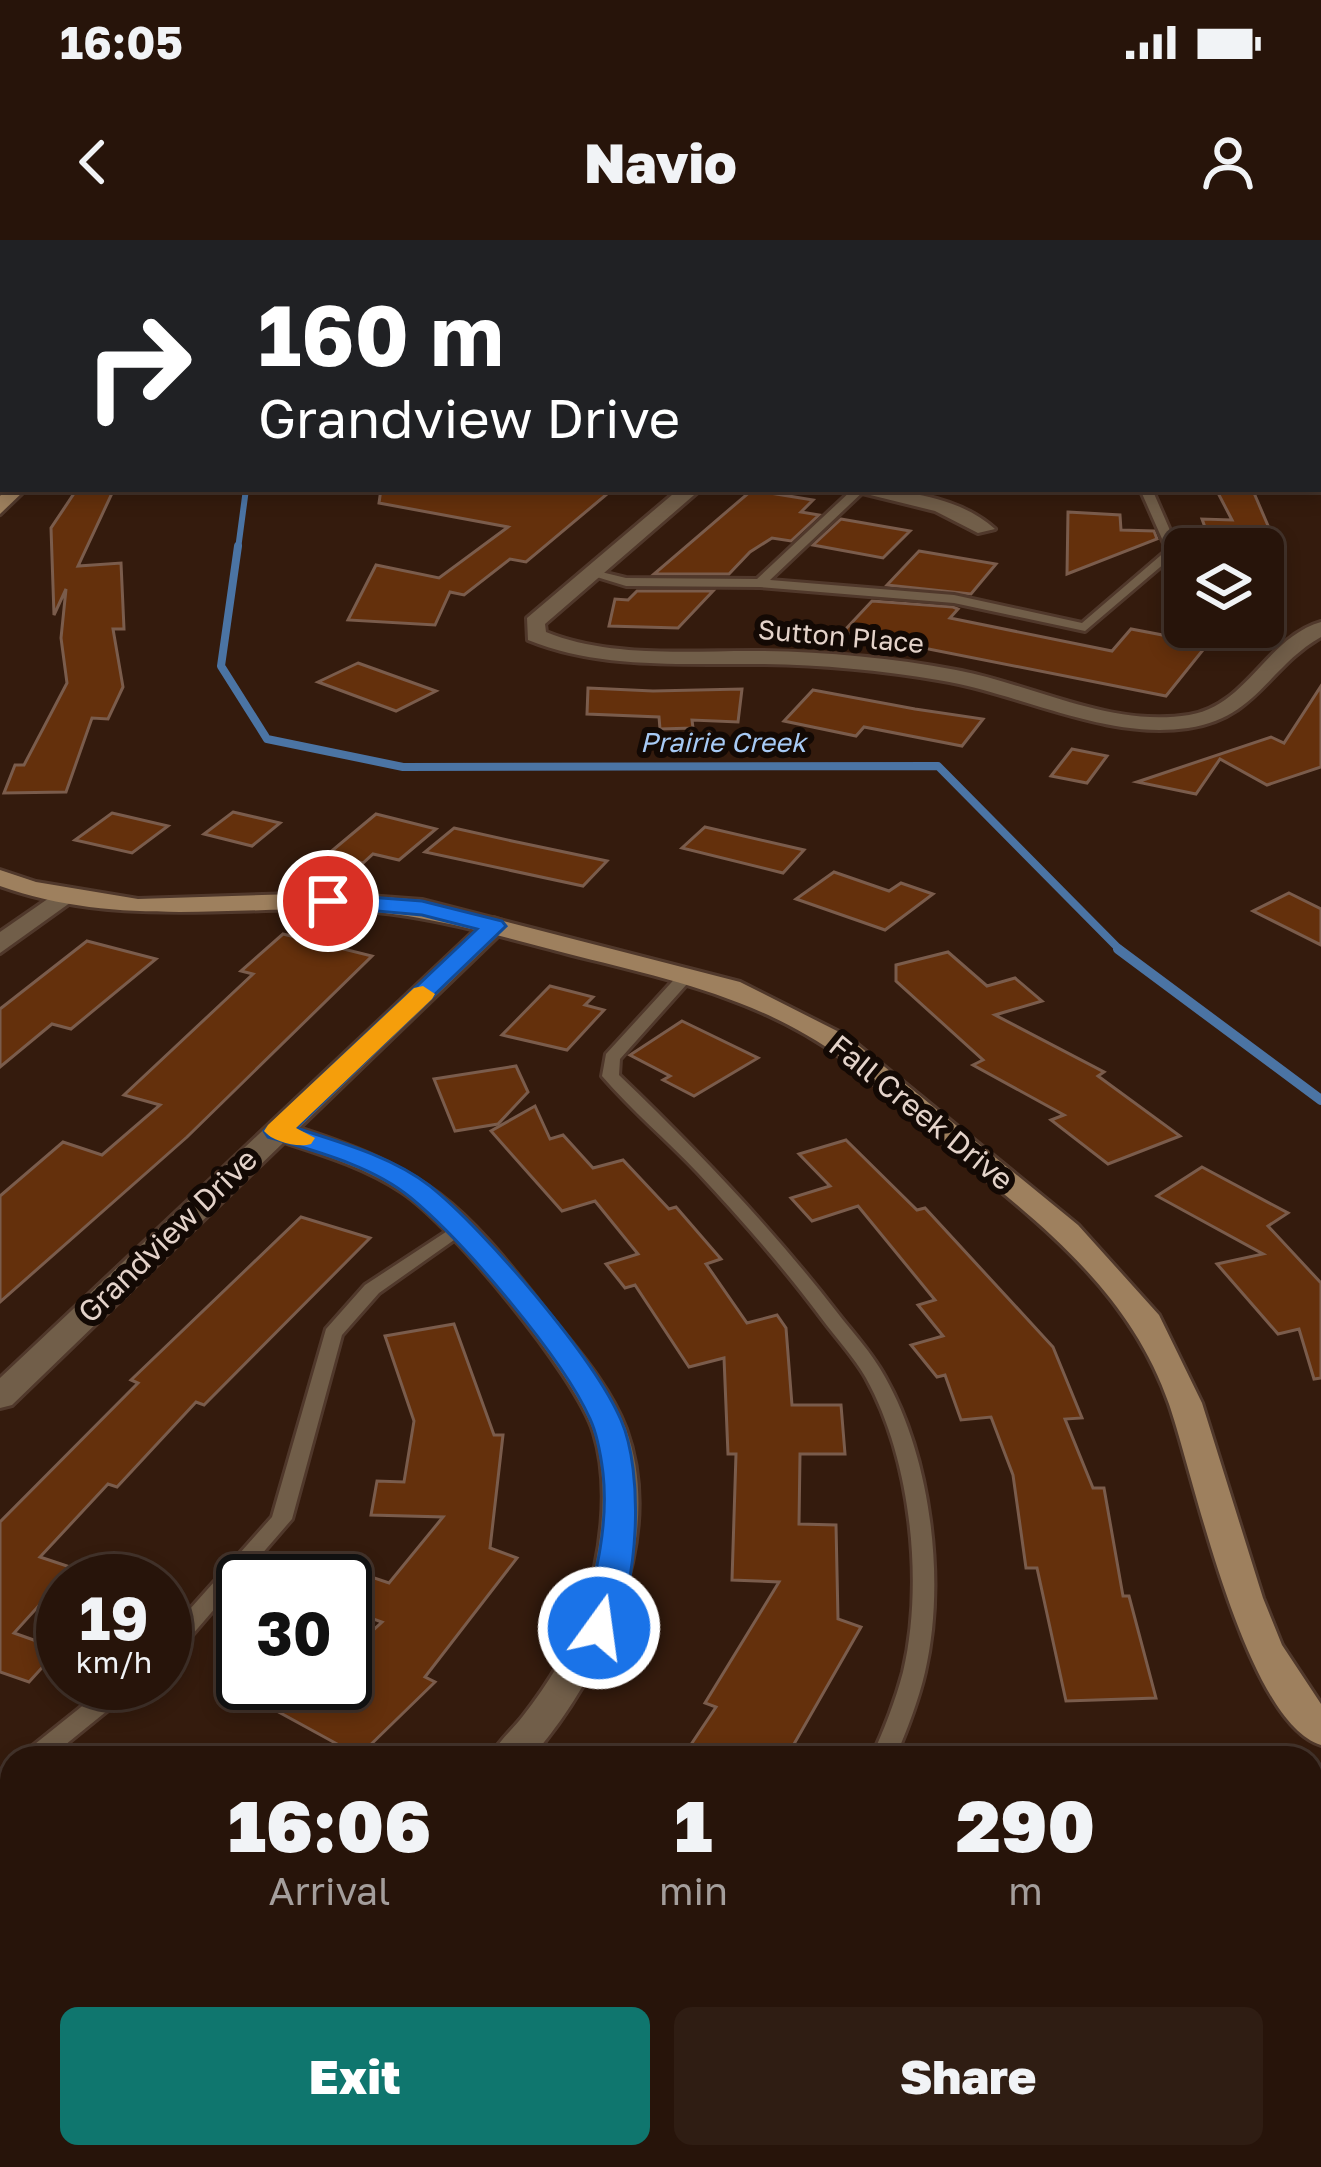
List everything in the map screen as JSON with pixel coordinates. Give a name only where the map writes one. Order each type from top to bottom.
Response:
[{"type":"street","name":"Sutton Place","points":[[689,492],[534,622],[536,635],[570,650],[778,656],[920,670],[996,685],[1082,713],[1155,725],[1197,720],[1247,700],[1284,648],[1321,628]]},
{"type":"street","points":[[873,492],[941,506],[985,529]]},
{"type":"street","name":"Fall Creek Drive","points":[[0,878],[65,896],[167,909],[374,903],[422,908],[688,975],[773,1005],[842,1046],[1011,1186],[1120,1286],[1150,1325],[1172,1369],[1258,1639],[1294,1702],[1321,1732]]},
{"type":"street","points":[[0,945],[65,896]]},
{"type":"street","name":"Grandview Drive","points":[[0,1397],[494,926]]},
{"type":"street","points":[[278,1131],[343,1151],[399,1177],[458,1229],[496,1268],[576,1372],[607,1421],[619,1475],[618,1550],[599,1628],[546,1719],[520,1746]]},
{"type":"lane","points":[[760,584],[855,492]]},
{"type":"lane","points":[[593,574],[626,582],[760,584],[954,599],[1085,627],[1173,551],[1147,492]]},
{"type":"lane","points":[[688,975],[612,1058],[610,1076],[777,1244],[879,1383],[910,1471],[924,1577],[916,1666],[887,1746]]},
{"type":"lane","points":[[192,1621],[282,1519],[332,1333],[372,1289],[458,1229]]},
{"type":"lane","points":[[49,1746],[93,1710]]},
{"type":"building","points":[[75,492],[113,492],[78,566],[121,563],[124,629],[113,629],[123,687],[108,719],[92,718],[66,792],[4,793],[15,765],[24,765],[67,683],[61,638],[66,589],[54,615],[51,528]]},
{"type":"building","points":[[381,492],[609,492],[526,562],[510,559],[464,595],[450,592],[435,625],[348,620],[376,565],[439,578],[508,527],[379,503]]},
{"type":"building","points":[[750,492],[813,500],[801,512],[819,515],[791,541],[772,538],[729,574],[654,574]]},
{"type":"building","points":[[1218,493],[1254,493],[1269,528],[1205,528],[1202,519],[1232,520]]},
{"type":"building","points":[[1068,512],[1120,515],[1121,530],[1154,531],[1157,539],[1067,574]]},
{"type":"building","points":[[841,519],[910,531],[883,558],[813,545]]},
{"type":"building","points":[[919,551],[996,564],[971,594],[887,585]]},
{"type":"building","points":[[637,591],[713,591],[678,628],[609,626],[615,599],[628,600]]},
{"type":"building","points":[[872,601],[953,607],[958,609],[950,618],[1112,651],[1131,629],[1164,635],[1164,648],[1205,648],[1166,696],[843,632]]},
{"type":"building","points":[[358,663],[436,691],[396,711],[318,682]]},
{"type":"building","points":[[1321,686],[1321,767],[1267,785],[1220,759],[1196,794],[1137,782],[1271,737],[1284,743]]},
{"type":"building","points":[[588,688],[742,689],[738,722],[692,720],[693,728],[660,729],[659,717],[587,714]]},
{"type":"building","points":[[813,690],[983,719],[962,746],[864,727],[856,736],[784,721]]},
{"type":"building","points":[[1072,749],[1107,756],[1087,783],[1051,776]]},
{"type":"building","points":[[233,812],[280,823],[252,846],[204,834]]},
{"type":"building","points":[[112,813],[168,826],[132,853],[75,840]]},
{"type":"building","points":[[376,814],[436,829],[399,860],[373,854],[363,863],[328,854]]},
{"type":"building","points":[[705,827],[804,850],[783,873],[682,848]]},
{"type":"building","points":[[454,828],[607,861],[583,886],[425,852]]},
{"type":"building","points":[[834,872],[889,891],[901,883],[933,894],[885,930],[796,899]]},
{"type":"building","points":[[1289,893],[1321,909],[1321,945],[1253,911]]},
{"type":"building","points":[[283,934],[372,956],[187,1137],[0,1302],[0,1196],[63,1142],[102,1155],[160,1105],[124,1095],[253,974],[241,971]]},
{"type":"building","points":[[87,941],[156,959],[71,1029],[52,1024],[0,1067],[0,1009]]},
{"type":"building","points":[[948,952],[987,986],[1015,978],[1042,1001],[995,1015],[1104,1072],[1098,1076],[1180,1136],[1108,1164],[1051,1120],[1064,1115],[973,1065],[983,1060],[896,981],[896,965]]},
{"type":"building","points":[[550,986],[593,997],[585,1005],[604,1010],[567,1050],[502,1035]]},
{"type":"building","points":[[682,1021],[758,1058],[694,1096],[663,1080],[670,1076],[630,1055]]},
{"type":"building","points":[[516,1066],[528,1092],[498,1124],[455,1131],[434,1079]]},
{"type":"building","points":[[535,1106],[550,1139],[563,1135],[593,1168],[623,1160],[669,1209],[676,1207],[721,1259],[706,1264],[747,1323],[777,1315],[786,1328],[792,1405],[841,1405],[845,1454],[800,1454],[799,1524],[836,1525],[838,1619],[861,1627],[793,1746],[690,1746],[716,1707],[705,1703],[779,1582],[732,1580],[736,1454],[728,1454],[724,1358],[689,1367],[635,1285],[625,1288],[606,1264],[638,1254],[595,1201],[562,1211],[491,1131]]},
{"type":"building","points":[[846,1140],[917,1210],[925,1208],[1053,1347],[1082,1418],[1065,1419],[1093,1488],[1104,1488],[1123,1596],[1129,1596],[1156,1698],[1066,1701],[1037,1568],[1026,1568],[1013,1475],[991,1417],[961,1420],[945,1375],[937,1377],[911,1345],[943,1336],[918,1305],[935,1300],[858,1206],[812,1221],[791,1198],[830,1186],[799,1154]]},
{"type":"building","points":[[1202,1167],[1288,1213],[1268,1226],[1321,1283],[1321,1378],[1314,1379],[1299,1329],[1278,1334],[1217,1264],[1263,1254],[1157,1196]]},
{"type":"building","points":[[301,1217],[370,1238],[204,1405],[196,1402],[117,1487],[108,1484],[43,1554],[36,1554],[36,1609],[14,1633],[36,1641],[36,1674],[29,1682],[0,1672],[0,1522],[138,1383],[131,1380]]},
{"type":"building","points":[[454,1324],[494,1435],[503,1435],[490,1548],[517,1558],[425,1677],[435,1682],[369,1746],[341,1746],[275,1710],[372,1710],[372,1631],[382,1622],[372,1618],[372,1577],[389,1583],[443,1517],[371,1515],[377,1481],[404,1482],[414,1421],[385,1336]]},
{"type":"waterway","name":"Prairie Creek","points":[[238,549],[246,492]]},
{"type":"waterway","name":"Prairie Creek","points":[[238,546],[221,666],[267,739],[403,767],[938,766],[1122,952]]},
{"type":"waterway","name":"Prairie Creek","points":[[1118,949],[1122,952]]},
{"type":"waterway","name":"Prairie Creek","points":[[1122,952],[1321,1100]]},
{"type":"slow traffic","points":[[302,1138],[278,1131],[423,994]]},
{"type":"route","points":[[328,901],[422,908],[494,926],[278,1131],[343,1151],[418,1190],[496,1268],[576,1372],[607,1421],[619,1475],[618,1550],[599,1628]]}]
